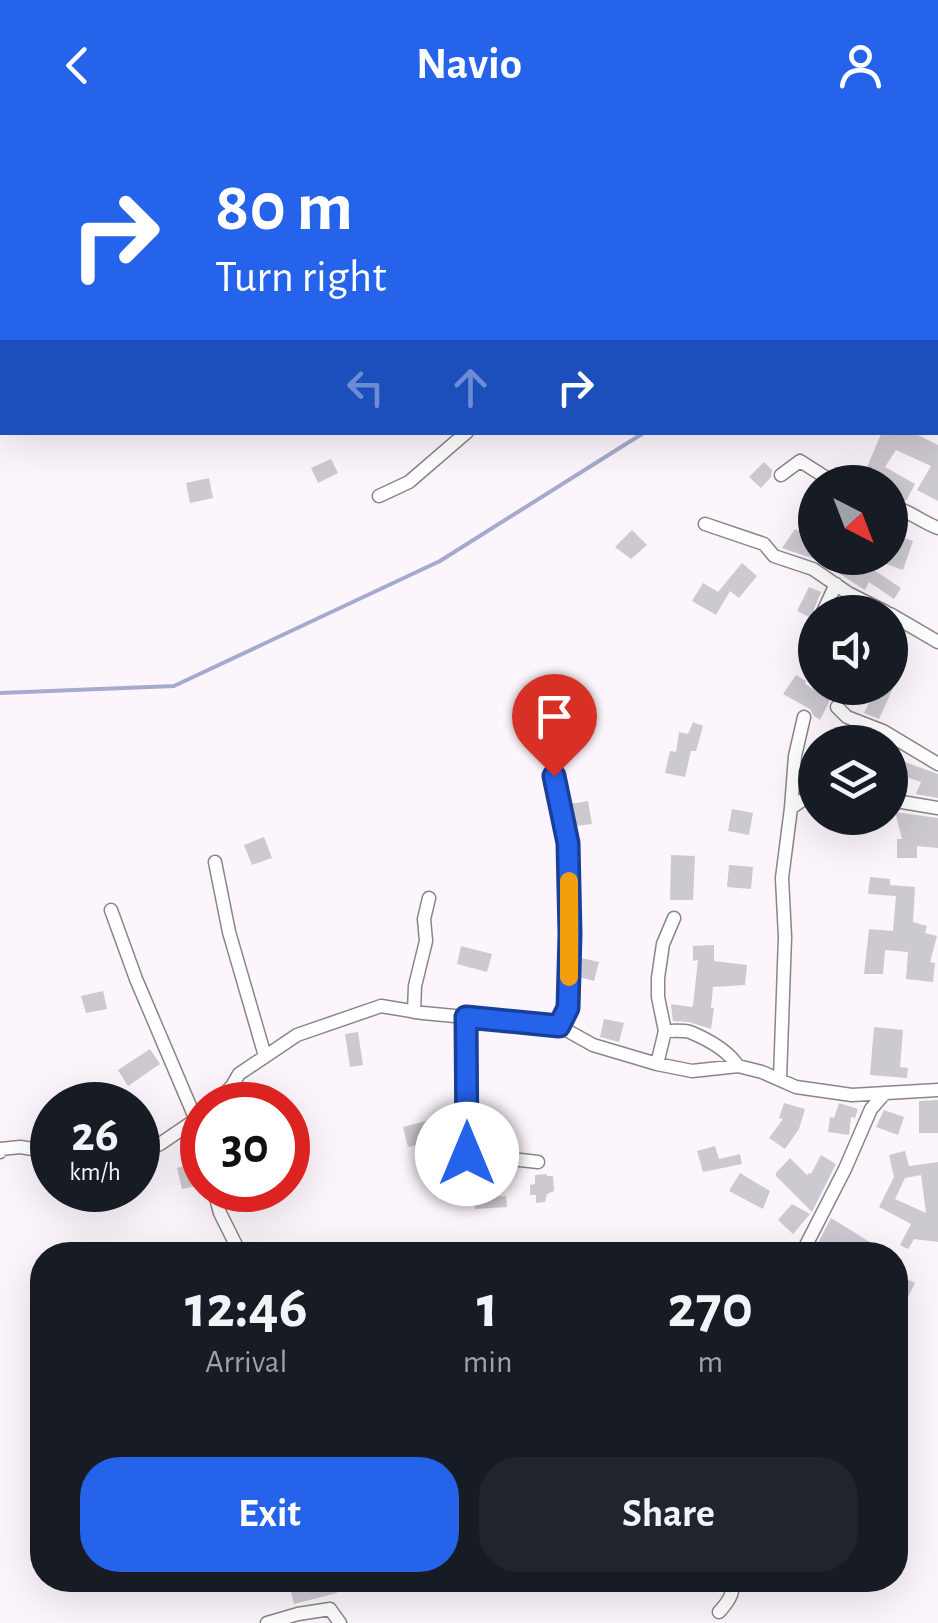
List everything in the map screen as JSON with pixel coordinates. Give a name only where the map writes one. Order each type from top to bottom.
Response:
[{"type":"street","points":[[379,496],[409,482],[464,435]]},
{"type":"street","points":[[780,475],[800,460],[808,465]]},
{"type":"street","points":[[908,513],[938,528]]},
{"type":"street","points":[[705,524],[764,544],[774,556],[812,569],[855,595]]},
{"type":"street","points":[[831,595],[836,584]]},
{"type":"street","points":[[908,625],[938,642]]},
{"type":"street","points":[[837,707],[847,717],[882,731],[938,764]]},
{"type":"street","points":[[780,1080],[785,937],[782,878],[795,756],[804,716]]},
{"type":"street","points":[[554,776],[568,843],[570,920],[568,1008],[559,1026]]},
{"type":"street","points":[[791,808],[798,803]]},
{"type":"street","points":[[908,803],[938,808]]},
{"type":"street","points":[[216,862],[229,932],[265,1056]]},
{"type":"street","points":[[414,1012],[429,898]]},
{"type":"street","points":[[111,910],[136,979],[183,1082]]},
{"type":"street","points":[[657,1064],[664,1031],[658,978],[663,944],[674,918]]},
{"type":"street","points":[[234,1082],[239,1074],[298,1035],[381,1006],[559,1026],[593,1045],[657,1064],[692,1071],[738,1066],[796,1087],[839,1094],[938,1090]]},
{"type":"street","points":[[466,1017],[467,1154],[538,1162]]},
{"type":"street","points":[[664,1031],[686,1031],[720,1048],[738,1066]]},
{"type":"street","points":[[808,1242],[871,1109],[885,1093]]},
{"type":"street","points":[[0,1149],[30,1149]]},
{"type":"street","points":[[220,1212],[235,1242]]},
{"type":"street","points":[[720,1612],[732,1592]]},
{"type":"street","points":[[267,1623],[330,1609],[340,1623]]},
{"type":"building","points":[[881,435],[918,435],[938,445],[938,501],[917,490],[931,466],[896,450],[886,465],[868,465]]},
{"type":"building","points":[[331,459],[338,473],[318,483],[311,468]]},
{"type":"building","points":[[764,462],[772,470],[761,488],[749,477]]},
{"type":"building","points":[[209,478],[213,498],[190,503],[186,483]]},
{"type":"building","points":[[795,529],[798,530],[798,553],[782,548]]},
{"type":"building","points":[[632,530],[647,545],[631,559],[615,547]]},
{"type":"building","points":[[742,563],[757,576],[739,598],[730,591],[716,615],[692,601],[703,583],[718,592]]},
{"type":"building","points":[[842,575],[882,575],[901,588],[897,595],[888,595],[869,582],[865,590]]},
{"type":"building","points":[[809,587],[821,592],[820,595],[805,595]]},
{"type":"building","points":[[796,675],[798,676],[798,702],[783,694]]},
{"type":"building","points":[[803,705],[828,705],[820,720]]},
{"type":"building","points":[[868,705],[885,705],[879,719],[864,713]]},
{"type":"building","points":[[550,715],[572,716],[571,734],[551,734]]},
{"type":"building","points":[[693,722],[703,726],[685,777],[665,773],[670,751],[676,752],[679,732],[688,734]]},
{"type":"building","points":[[908,763],[938,774],[938,798],[916,794],[921,782],[908,778]]},
{"type":"building","points":[[588,801],[592,824],[575,826],[570,804]]},
{"type":"building","points":[[732,809],[753,813],[749,835],[728,831]]},
{"type":"building","points":[[908,814],[938,818],[938,848],[917,846],[917,858],[897,858],[897,839],[902,839],[901,835],[908,835]]},
{"type":"building","points":[[264,837],[272,858],[252,865],[244,845]]},
{"type":"building","points":[[671,855],[695,856],[693,900],[670,900]]},
{"type":"building","points":[[729,865],[753,867],[751,889],[727,887]]},
{"type":"building","points":[[870,877],[890,879],[890,885],[915,887],[913,922],[927,926],[925,933],[937,936],[930,962],[935,963],[933,982],[906,979],[908,952],[885,950],[883,974],[864,974],[869,929],[893,931],[896,896],[868,894]]},
{"type":"building","points":[[714,945],[714,961],[747,965],[745,985],[713,987],[711,1029],[673,1021],[671,1004],[693,1005],[698,960],[693,961],[693,946]]},
{"type":"building","points":[[461,946],[492,954],[487,972],[457,964]]},
{"type":"building","points":[[581,958],[599,962],[594,981],[579,977]]},
{"type":"building","points":[[103,991],[107,1009],[86,1013],[81,996]]},
{"type":"building","points":[[604,1019],[624,1023],[619,1042],[600,1037]]},
{"type":"building","points":[[874,1027],[903,1030],[900,1067],[908,1068],[907,1078],[870,1075]]},
{"type":"building","points":[[358,1032],[363,1065],[350,1067],[345,1034]]},
{"type":"building","points":[[150,1049],[160,1064],[134,1082],[126,1082],[118,1070]]},
{"type":"building","points":[[938,1100],[938,1133],[919,1133],[919,1101]]},
{"type":"building","points":[[784,1103],[805,1109],[799,1129],[785,1149],[769,1138],[783,1119],[779,1118]]},
{"type":"building","points":[[839,1103],[858,1109],[855,1118],[851,1117],[849,1135],[828,1132],[830,1117],[834,1118]]},
{"type":"building","points":[[884,1110],[904,1117],[898,1135],[876,1127]]},
{"type":"building","points":[[441,1117],[446,1138],[408,1147],[403,1127]]},
{"type":"building","points":[[715,1146],[719,1159],[740,1154],[742,1164],[703,1172],[697,1151]]},
{"type":"building","points":[[905,1151],[909,1166],[938,1162],[938,1242],[914,1239],[908,1249],[908,1242],[902,1242],[911,1224],[879,1207],[894,1177],[889,1155]],"holes":[[[921,1175],[926,1213],[895,1199],[905,1178]]]},
{"type":"building","points":[[821,1155],[836,1164],[812,1212],[776,1173],[790,1158],[807,1175],[811,1174]]},
{"type":"building","points":[[740,1173],[770,1191],[763,1209],[729,1191]]},
{"type":"building","points":[[535,1175],[553,1176],[554,1191],[547,1194],[545,1202],[536,1203],[536,1195],[530,1195],[530,1185],[535,1184]]},
{"type":"building","points":[[506,1196],[507,1207],[475,1209],[474,1198]]},
{"type":"building","points":[[792,1204],[810,1214],[793,1234],[778,1220]]},
{"type":"building","points":[[831,1218],[870,1242],[819,1242]]},
{"type":"building","points":[[291,1592],[337,1593],[294,1604]]},
{"type":"waterway","points":[[0,693],[174,686],[440,561],[640,435]]},
{"type":"slow traffic","points":[[569,881],[569,977]]},
{"type":"route","points":[[467,1154],[466,1017],[559,1026],[568,1008],[568,843],[554,776]]}]
